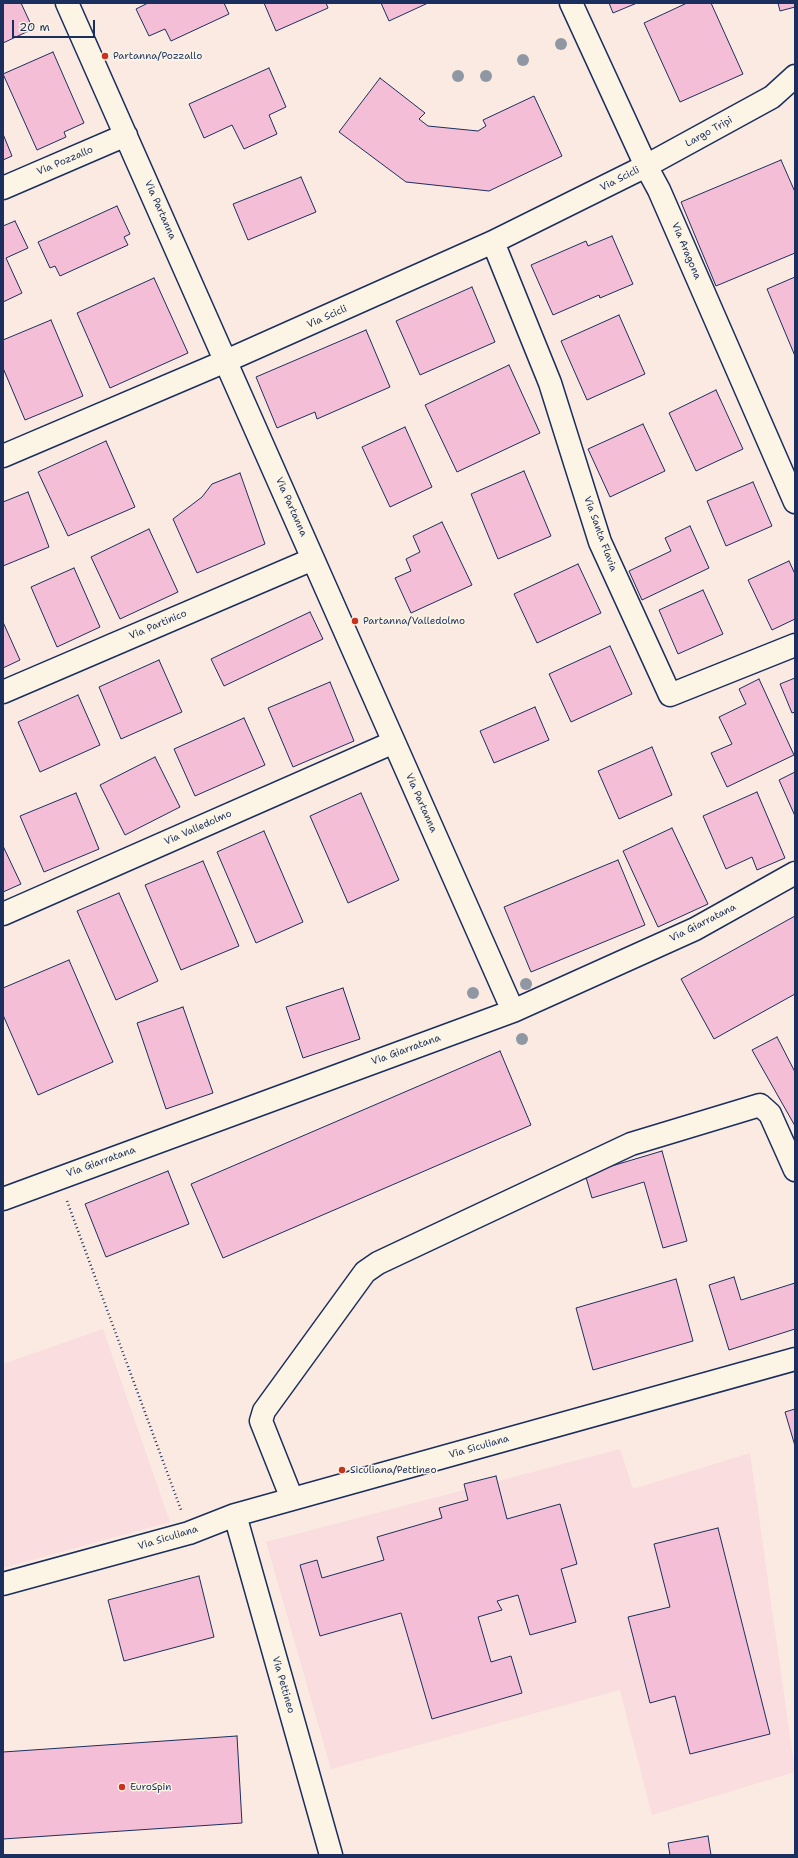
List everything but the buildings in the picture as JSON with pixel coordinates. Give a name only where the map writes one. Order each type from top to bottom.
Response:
[{"type":"street","name":"Via Partanna","points":[[67,3],[513,1011]]},
{"type":"street","name":"Via Aragona","points":[[571,3],[646,166],[659,190],[790,479],[795,502]]},
{"type":"street","name":"Largo Tripi","points":[[646,166],[772,97],[795,76]]},
{"type":"street","name":"Via Pozzallo","points":[[3,188],[126,135]]},
{"type":"street","name":"Via Scicli","points":[[3,456],[226,361],[493,242],[646,166]]},
{"type":"street","name":"Via Santa Flavia","points":[[493,242],[550,383],[600,542],[670,695],[795,645]]},
{"type":"street","name":"Via Partinico","points":[[3,692],[313,559]]},
{"type":"street","name":"Via Valledolmo","points":[[3,914],[394,742]]},
{"type":"street","name":"Via Giarratana","points":[[3,1199],[513,1011],[695,928],[795,873]]},
{"type":"street","points":[[292,1499],[260,1421],[264,1411],[365,1272],[378,1263],[631,1144],[760,1105],[770,1114],[795,1170]]},
{"type":"street","name":"Via Siculiana","points":[[3,1584],[190,1533],[235,1515],[795,1359]]},
{"type":"street","name":"Via Pettineo","points":[[235,1515],[331,1855]]},
{"type":"path","points":[[58,1178],[190,1533]]},
{"type":"shaded area","points":[[103,1329],[170,1522],[3,1568],[3,1364]]},
{"type":"shaded area","points":[[620,1449],[633,1489],[750,1453],[795,1772],[652,1815],[620,1690],[331,1769],[266,1542]]},
{"type":"place","name":"Partanna/Pozzallo","points":[[105,56]]},
{"type":"place","name":"Partanna/Valledolmo","points":[[355,621]]},
{"type":"place","name":"Siculiana/Pettineo","points":[[342,1470]]},
{"type":"place","name":"EuroSpin","points":[[122,1787]]}]
